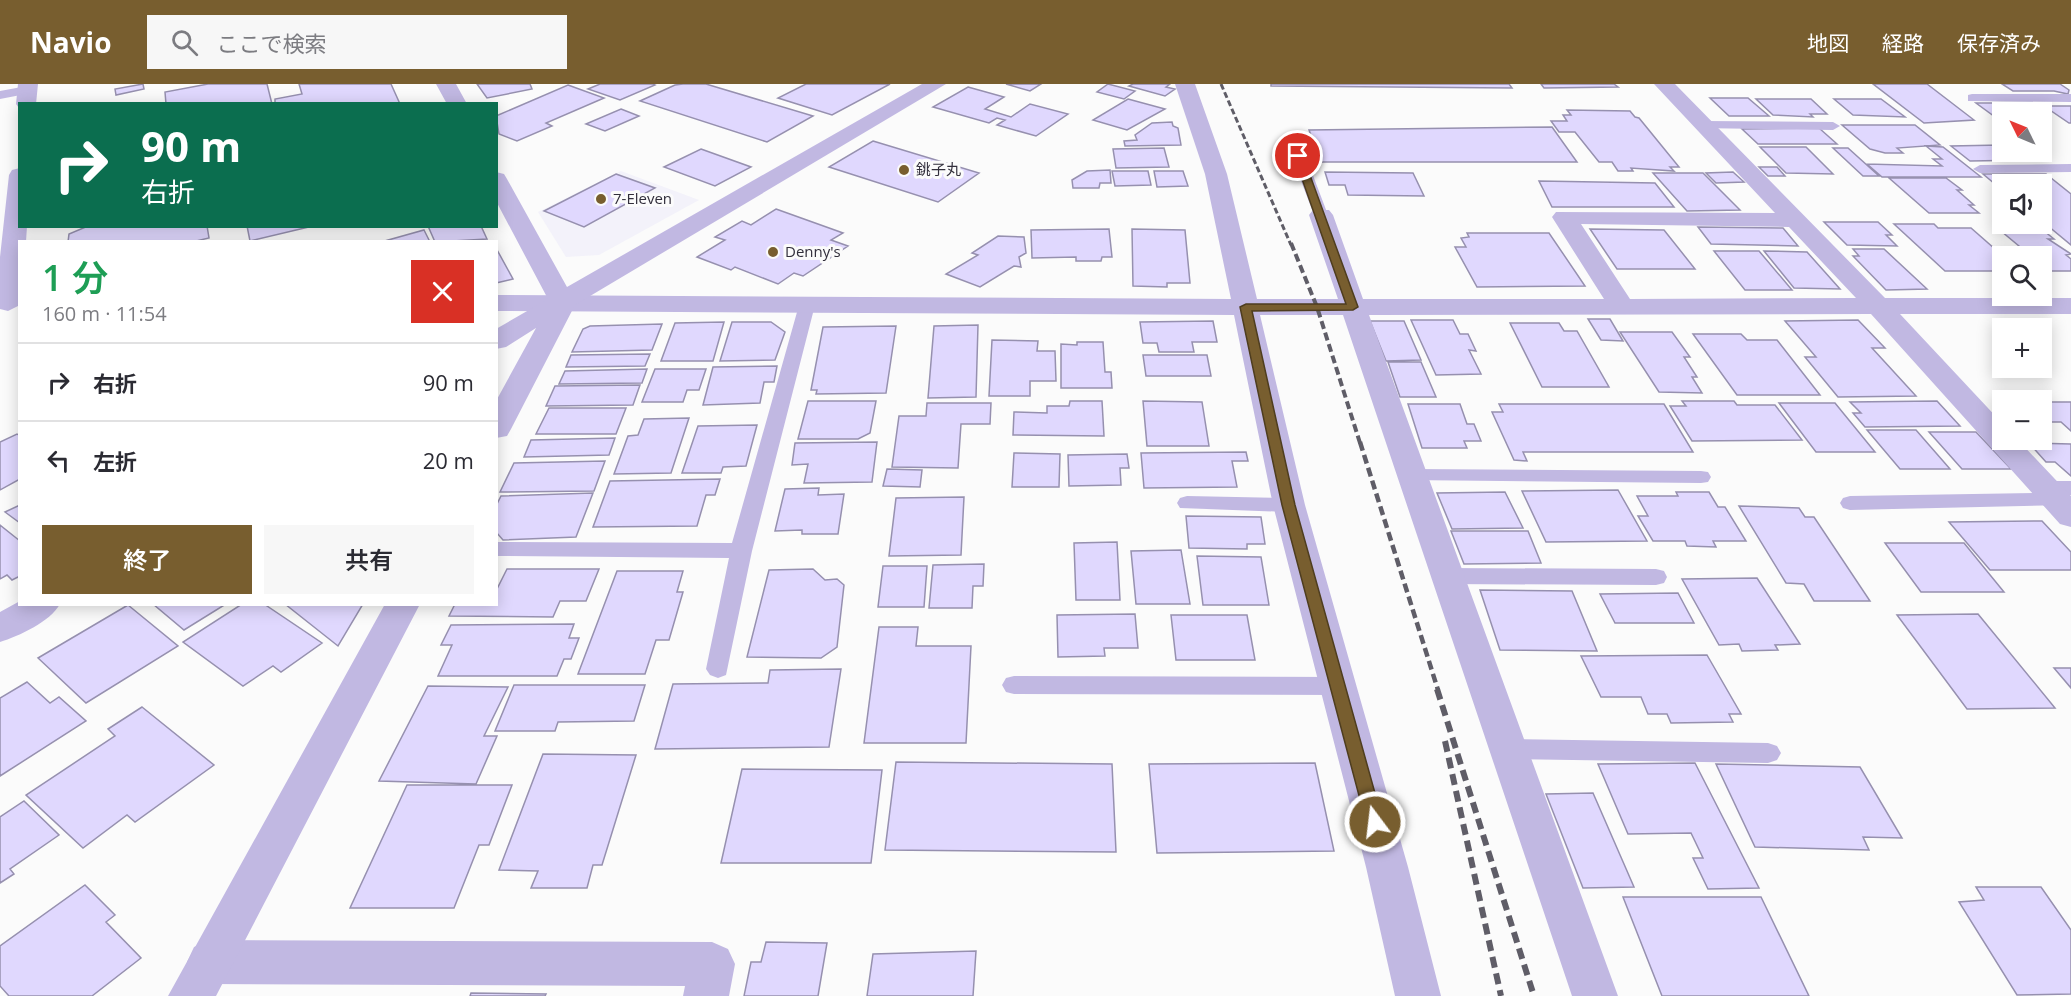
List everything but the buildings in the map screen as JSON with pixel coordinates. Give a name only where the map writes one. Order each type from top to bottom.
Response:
[{"type":"street","points":[[446,84],[456,102]]},
{"type":"street","points":[[498,340],[563,303],[615,269],[936,84]]},
{"type":"street","points":[[1185,84],[1216,174],[1289,505],[1387,867],[1418,996]]},
{"type":"street","points":[[1664,84],[2060,498]]},
{"type":"street","points":[[498,183],[563,303]]},
{"type":"street","points":[[7,305],[18,195]]},
{"type":"street","points":[[1321,215],[1595,996]]},
{"type":"street","points":[[1622,306],[1564,217],[1796,220]]},
{"type":"street","points":[[498,303],[1246,307],[2071,306]]},
{"type":"street","points":[[498,425],[563,303]]},
{"type":"street","points":[[0,629],[40,606]]},
{"type":"street","points":[[402,606],[201,979],[712,964],[706,996]]},
{"type":"lane","points":[[0,94],[27,92]]},
{"type":"lane","points":[[1971,98],[2071,98]]},
{"type":"lane","points":[[1702,125],[1833,126]]},
{"type":"lane","points":[[1291,136],[1321,215]]},
{"type":"lane","points":[[1980,168],[2071,168]]},
{"type":"lane","points":[[718,669],[741,551],[807,305]]},
{"type":"lane","points":[[1412,475],[1701,477]]},
{"type":"lane","points":[[1850,503],[2060,498]]},
{"type":"lane","points":[[1187,503],[1289,505]]},
{"type":"lane","points":[[498,549],[741,551]]},
{"type":"lane","points":[[1447,576],[1656,577]]},
{"type":"lane","points":[[1014,685],[1338,686]]},
{"type":"lane","points":[[1508,749],[1768,753]]},
{"type":"shaded area","points":[[621,171],[699,200],[599,255],[566,257],[538,212]]},
{"type":"railway","points":[[1221,84],[1291,245]]},
{"type":"railway","points":[[1291,243],[1317,307],[1360,443]]},
{"type":"railway","points":[[1360,442],[1438,690]]},
{"type":"railway","points":[[1437,689],[1534,996]]},
{"type":"railway","points":[[1445,741],[1501,996]]},
{"type":"place","name":"銚子丸","points":[[904,170]]},
{"type":"place","name":"7-Eleven","points":[[601,199]]},
{"type":"place","name":"Denny's","points":[[773,252]]},
{"type":"route","points":[[1298,156],[1353,307],[1246,307],[1289,505],[1375,822]]}]
